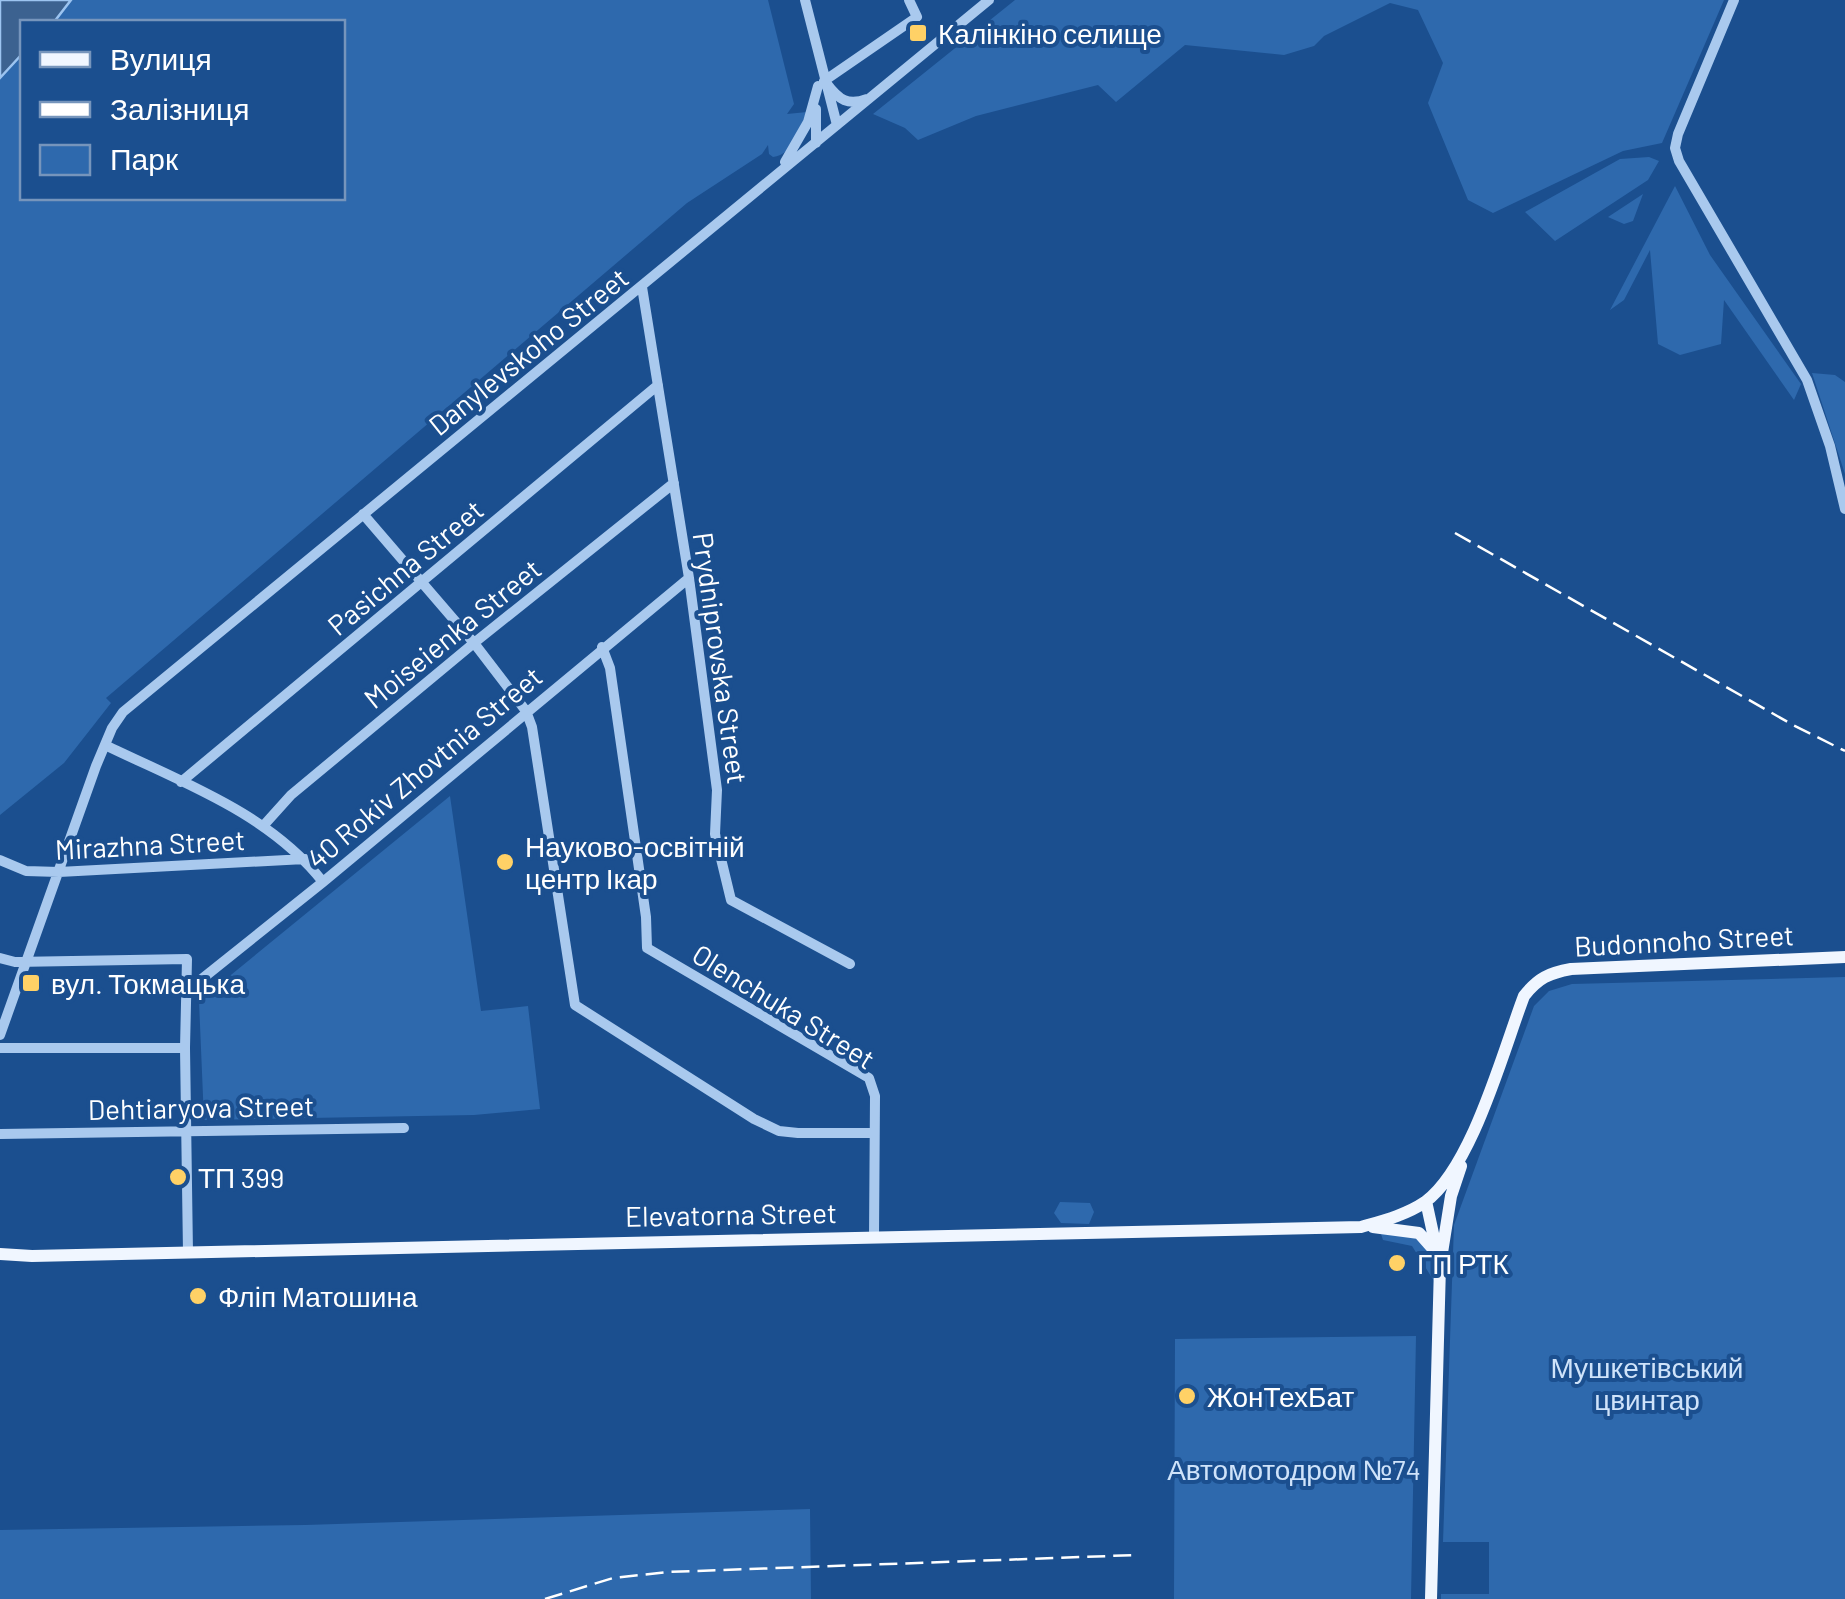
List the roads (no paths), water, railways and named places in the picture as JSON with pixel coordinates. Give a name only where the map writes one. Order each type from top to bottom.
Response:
[{"type":"main road","name":"Budonnoho Street","points":[[1426,1201],[1443,1184],[1467,1147],[1524,996],[1536,981],[1552,972],[1845,957]]},
{"type":"main road","points":[[1430,1599],[1440,1266],[1451,1196],[1467,1147]]},
{"type":"main road","points":[[1426,1201],[1440,1266]]},
{"type":"main road","name":"Elevatorna Street","points":[[0,1254],[1360,1227],[1426,1201]]},
{"type":"main road","points":[[1360,1227],[1419,1233],[1432,1246],[1440,1266]]},
{"type":"main road","name":"Elevatorna Street","points":[[0,1264],[32,1256]]},
{"type":"street","points":[[806,0],[821,83],[816,143]]},
{"type":"street","points":[[776,174],[798,144],[821,83],[918,17],[909,0]]},
{"type":"street","name":"Danylevskoho Street","points":[[0,1035],[104,744],[138,696],[989,0]]},
{"type":"street","points":[[1734,0],[1675,148],[1807,380],[1830,446],[1845,509]]},
{"type":"street","points":[[821,83],[841,100],[858,102],[873,97]]},
{"type":"street","points":[[821,83],[837,125]]},
{"type":"street","name":"Prydniprovska Street","points":[[642,287],[689,578],[717,790],[714,834],[732,900],[850,964]]},
{"type":"street","name":"Pasichna Street","points":[[181,782],[658,385]]},
{"type":"street","name":"Moiseienka Street","points":[[264,824],[291,795],[474,642],[674,483]]},
{"type":"street","points":[[363,514],[474,642],[526,711],[532,727],[576,1006],[754,1119],[779,1130],[872,1133]]},
{"type":"street","name":"40 Rokiv Zhovtnia Street","points":[[188,990],[689,578]]},
{"type":"street","name":"Olenchuka Street","points":[[602,648],[610,668],[646,917],[647,948],[868,1078],[875,1096],[874,1236]]},
{"type":"street","points":[[104,744],[264,824],[305,859],[323,882]]},
{"type":"street","name":"Mirazhna Street","points":[[0,860],[26,871],[59,872],[305,859]]},
{"type":"street","points":[[0,958],[188,959],[188,1252]]},
{"type":"street","points":[[0,1048],[185,1048]]},
{"type":"street","name":"Dehtiaryova Street","points":[[0,1134],[404,1128]]},
{"type":"railway","points":[[1455,533],[1845,751]]},
{"type":"railway","points":[[545,1599],[613,1578],[668,1572],[1137,1555]]},
{"type":"place","name":"Калінкіно селище","points":[[918,33]]},
{"type":"place","name":"Науково-освітній центр Ікар","points":[[505,862]]},
{"type":"place","name":"вул. Токмацька","points":[[31,983]]},
{"type":"place","name":"ТП 399","points":[[178,1177]]},
{"type":"place","name":"ГП РТК","points":[[1397,1263]]},
{"type":"place","name":"Фліп Матошина","points":[[198,1296]]},
{"type":"place","name":"ЖонТехБат","points":[[1187,1396]]},
{"type":"park label","name":"Мушкетівський цвинтар","points":[[1647,1383]]},
{"type":"park label","name":"Автомотодром №74","points":[[1294,1469]]}]
